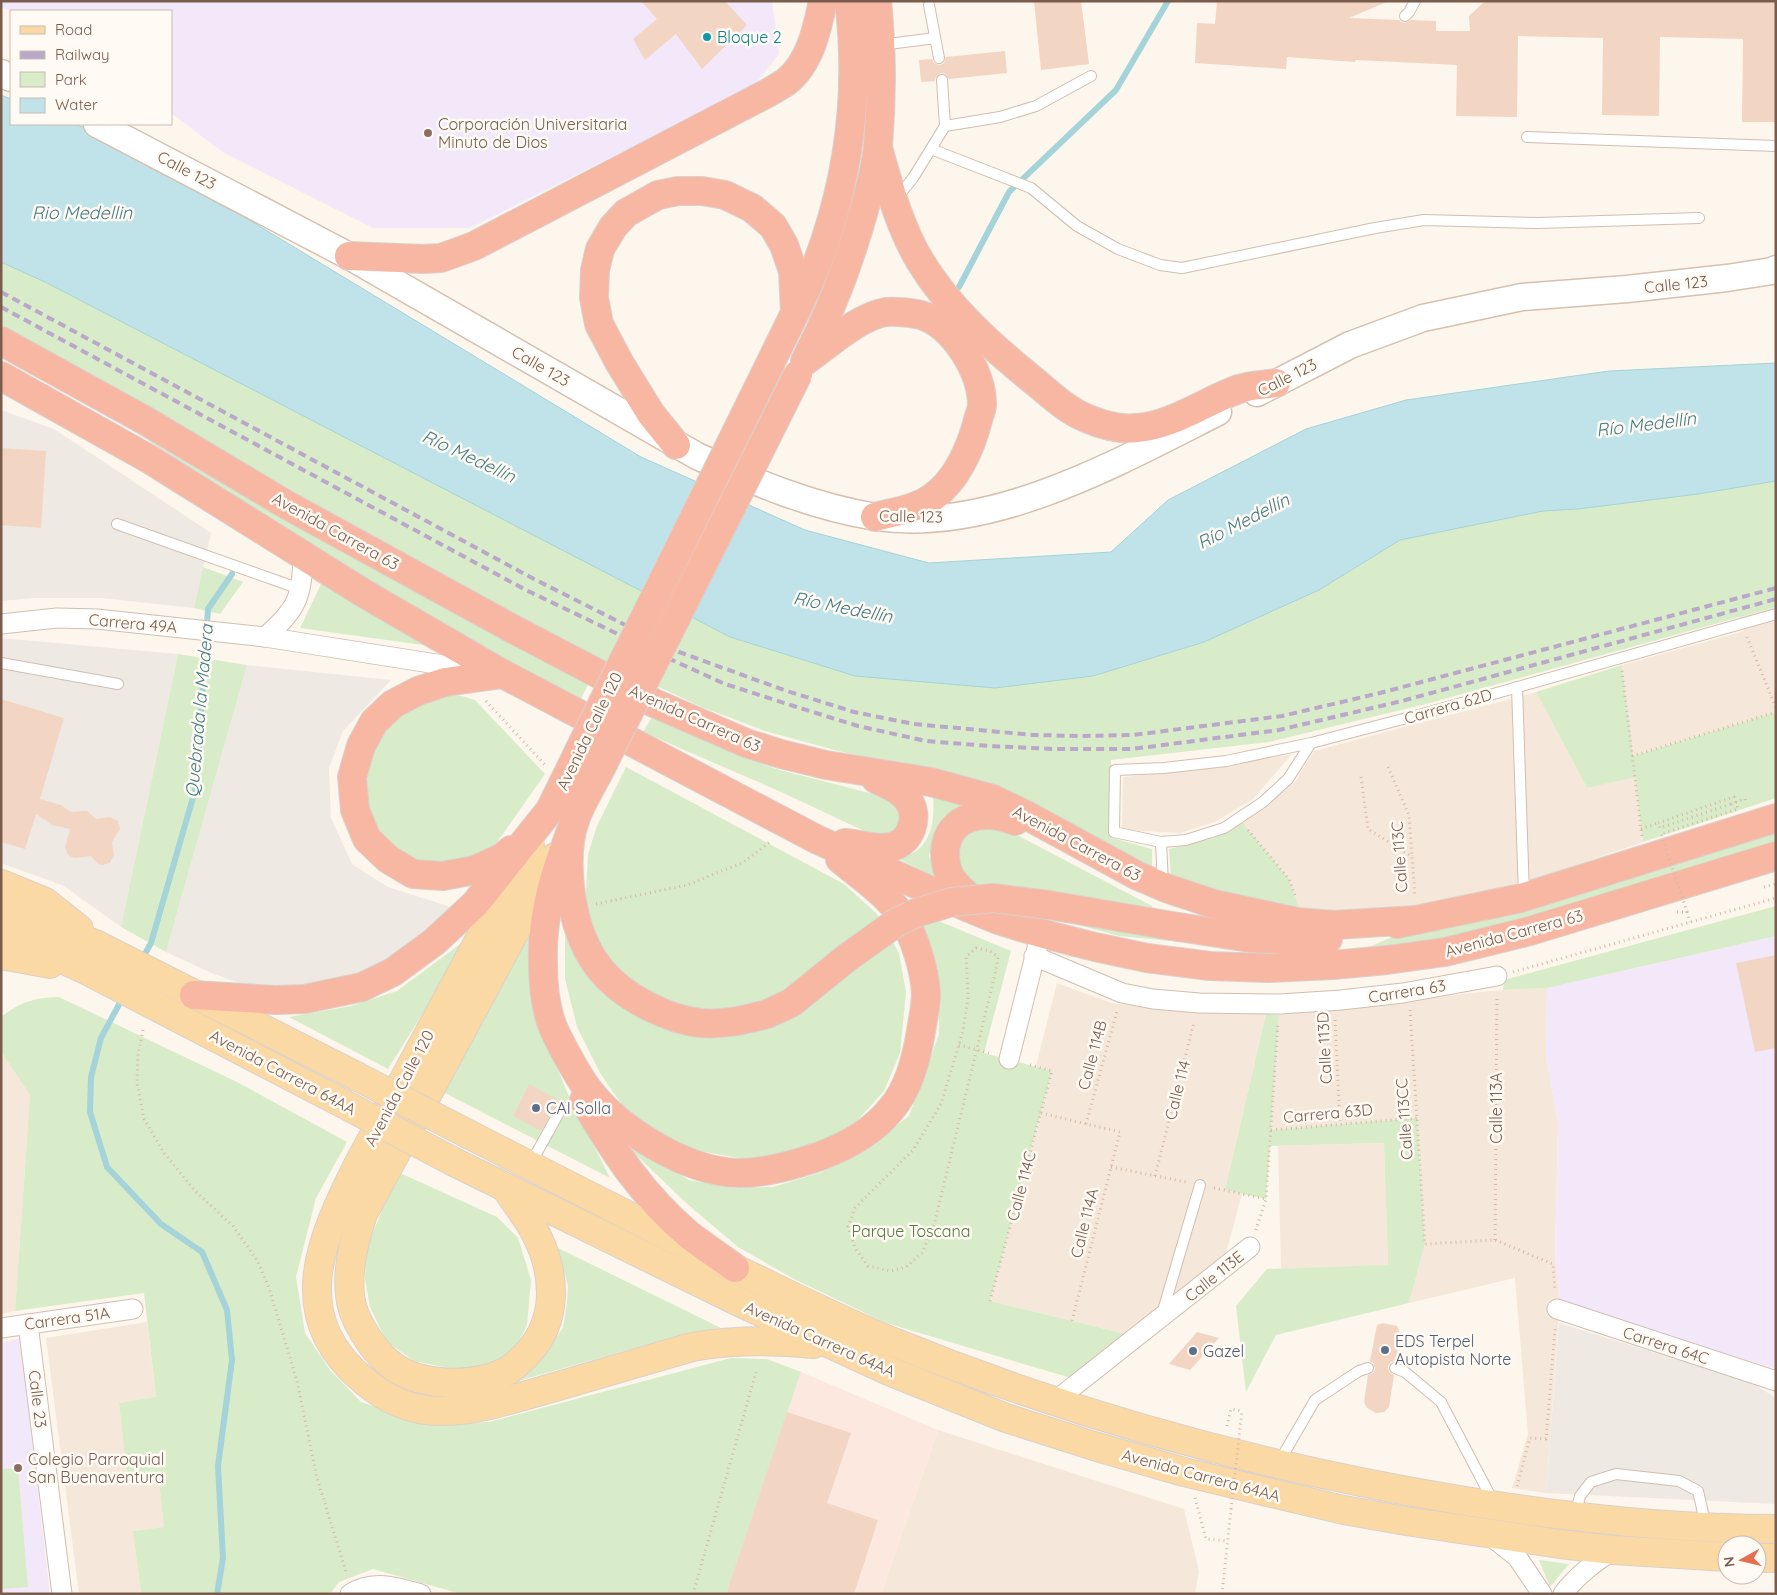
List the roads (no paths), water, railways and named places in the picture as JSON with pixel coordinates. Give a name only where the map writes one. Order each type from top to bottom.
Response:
[{"type":"highway","points":[[349,256],[441,258],[474,246],[762,96],[787,81],[797,71],[809,51],[818,29],[823,1]]},
{"type":"highway","name":"Avenida Calle 120","points":[[550,810],[770,364],[812,276],[826,239],[837,201],[845,162],[850,122],[853,83],[849,1]]},
{"type":"highway","points":[[877,1],[880,46],[878,148],[900,221],[920,260],[953,307],[998,352],[1062,404],[1085,418],[1116,428],[1153,426],[1170,421],[1240,388],[1276,383]]},
{"type":"highway","name":"Avenida Calle 120","points":[[767,1014],[722,1023],[701,1023],[683,1020],[664,1014],[638,1001],[602,974],[589,953],[579,931],[572,906],[569,872],[570,852],[575,820],[826,321],[843,279],[867,201],[878,148]]},
{"type":"highway","points":[[676,445],[651,414],[619,362],[599,324],[594,298],[595,270],[600,249],[613,227],[626,213],[658,196],[678,191],[702,191],[725,195],[752,208],[773,226],[784,245],[793,271],[795,312]]},
{"type":"highway","points":[[801,368],[851,328],[867,319],[886,312],[924,316],[941,327],[955,340],[970,359],[978,381],[982,405],[974,434],[964,459],[953,476],[933,497],[917,505],[875,517]]},
{"type":"highway","name":"Avenida Carrera 63","points":[[1,341],[146,421],[287,505],[513,629],[654,703],[730,736],[781,754],[826,765],[931,782],[994,799],[1138,876],[1163,887],[1214,904],[1297,922],[1353,924],[1416,920]]},
{"type":"highway","name":"Avenida Carrera 63","points":[[1,376],[150,459],[365,594],[502,674],[816,839],[894,873],[929,892],[998,920],[1037,944],[1095,947],[1147,958],[1210,966],[1268,968],[1387,960],[1445,952],[1530,932],[1776,856]]},
{"type":"highway","points":[[502,674],[446,682],[418,691],[394,704],[374,722],[361,746],[352,777],[355,810],[367,839],[388,859],[413,874],[443,876],[475,870],[503,857],[550,810]]},
{"type":"highway","points":[[816,839],[891,847],[903,842],[911,830],[914,818],[910,802],[899,790],[863,772]]},
{"type":"highway","points":[[194,995],[275,1000],[304,999],[362,987],[393,972],[434,942],[475,904],[550,810]]},
{"type":"highway","points":[[998,920],[962,891],[950,877],[945,859],[946,843],[952,830],[964,819],[979,815],[1005,817],[1100,856]]},
{"type":"highway","name":"Avenida Carrera 63","points":[[767,1014],[791,1003],[848,957],[896,922],[922,911],[952,902],[993,898],[1049,905],[1250,938],[1291,940],[1348,936],[1524,897],[1776,818]]},
{"type":"highway","points":[[575,820],[552,882],[544,928],[542,962],[545,994],[561,1055],[572,1081],[600,1129],[638,1184],[688,1234],[735,1268]]},
{"type":"highway","points":[[551,1022],[586,1087],[613,1116],[640,1136],[684,1159],[708,1168],[738,1173],[764,1171],[794,1166],[850,1143],[871,1128],[892,1108],[903,1090],[919,1043],[926,994],[919,959],[901,915],[885,898],[816,839]]},
{"type":"main road","name":"Calle 123","points":[[100,125],[349,256],[697,456],[730,471],[818,504],[875,517],[924,519],[962,516],[1027,498],[1074,482],[1139,452],[1350,345],[1423,318],[1522,297],[1627,289],[1727,278],[1776,269]]},
{"type":"main road","name":"Avenida Calle 120","points":[[550,810],[337,1207],[317,1269],[316,1294],[320,1321],[333,1348],[350,1369],[394,1402],[421,1409],[443,1411],[483,1407],[692,1347],[721,1342],[780,1341],[834,1346]]},
{"type":"main road","name":"Avenida Calle 120","points":[[505,1187],[537,1236],[548,1266],[552,1292],[548,1318],[538,1341],[520,1361],[505,1372],[490,1378],[463,1383],[440,1383],[413,1376],[390,1364],[370,1344],[358,1322],[350,1297],[350,1264],[363,1214],[575,820]]},
{"type":"main road","points":[[1,884],[45,902],[97,945]]},
{"type":"main road","points":[[1,906],[97,945]]},
{"type":"main road","name":"Avenida Carrera 64AA","points":[[1,931],[154,1004],[454,1162],[730,1298],[889,1371],[1006,1418],[1103,1449],[1184,1472],[1344,1510],[1487,1534],[1613,1550],[1717,1556]]},
{"type":"main road","name":"Avenida Carrera 64AA","points":[[97,945],[663,1234],[838,1318],[891,1341],[1001,1383],[1173,1438],[1277,1464],[1407,1491],[1503,1507],[1612,1520],[1776,1529]]},
{"type":"main road","points":[[1,955],[84,969]]},
{"type":"street","points":[[265,637],[284,620],[293,609],[299,597],[303,556]]},
{"type":"street","name":"Carrera 49A","points":[[1,624],[56,618],[97,619],[265,637],[502,674]]},
{"type":"street","points":[[1009,1059],[1037,944]]},
{"type":"street","name":"Carrera 63","points":[[1037,944],[1122,993],[1153,999],[1199,1003],[1280,1004],[1334,1001],[1408,992],[1497,976]]},
{"type":"street","name":"Calle 113E","points":[[1056,1401],[1161,1320],[1250,1247]]},
{"type":"street","name":"Carrera 51A","points":[[1,1328],[133,1309]]},
{"type":"street","name":"Carrera 64C","points":[[1557,1309],[1776,1381]]},
{"type":"street","name":"Calle 23","points":[[28,1324],[62,1594]]},
{"type":"street","points":[[1487,1534],[1517,1557],[1542,1594]]},
{"type":"street","points":[[1563,1594],[1573,1580],[1613,1550]]},
{"type":"street","points":[[351,1593],[363,1586],[376,1584],[396,1586],[421,1594]]},
{"type":"lane","points":[[1405,16],[1415,1]]},
{"type":"lane","points":[[929,5],[938,58]]},
{"type":"lane","points":[[880,46],[936,38]]},
{"type":"lane","points":[[945,126],[1000,117],[1036,106],[1091,76]]},
{"type":"lane","points":[[894,202],[913,178],[945,126],[942,80]]},
{"type":"lane","points":[[1527,137],[1776,146]]},
{"type":"lane","points":[[932,149],[1031,188],[1077,226],[1118,249],[1160,265],[1182,268],[1375,228],[1424,220],[1538,223],[1699,218]]},
{"type":"lane","points":[[117,524],[300,589]]},
{"type":"lane","name":"Carrera 62D","points":[[1161,842],[1114,832],[1115,770],[1164,768],[1226,761],[1311,743],[1426,713],[1776,614]]},
{"type":"lane","points":[[1,663],[118,684]]},
{"type":"lane","points":[[1517,686],[1524,897]]},
{"type":"lane","points":[[1163,887],[1161,842],[1186,840],[1224,828],[1263,802],[1288,779],[1311,743]]},
{"type":"lane","points":[[530,1166],[562,1107]]},
{"type":"lane","points":[[1161,1320],[1200,1185]]},
{"type":"lane","points":[[1277,1464],[1315,1400],[1368,1368]]},
{"type":"lane","points":[[1395,1368],[1405,1372],[1441,1402],[1503,1507]]},
{"type":"lane","points":[[1575,1516],[1580,1496],[1590,1482],[1616,1474],[1679,1481],[1698,1491],[1706,1526]]},
{"type":"water","name":"Rio Medellin","points":[[1,95],[10,99],[10,125],[77,125],[117,140],[641,457],[805,530],[929,563],[1111,552],[1168,500],[1306,429],[1406,400],[1609,371],[1776,363],[1776,481],[1698,494],[1578,509],[1543,511],[1400,540],[1319,590],[1204,642],[1093,676],[995,688],[855,676],[730,637],[45,282],[1,262]]},
{"type":"waterway","points":[[959,287],[1009,192],[1116,90],[1168,1]]},
{"type":"waterway","name":"Quebrada la Madera","points":[[141,961],[151,943],[196,787],[208,609],[232,574]]},
{"type":"waterway","name":"Quebrada la Madera","points":[[123,997],[101,1038],[91,1077],[90,1112],[107,1167],[161,1224],[202,1252],[227,1310],[232,1360],[218,1466],[223,1558],[217,1594]]},
{"type":"railway","points":[[1,292],[534,579],[679,652],[784,690],[854,712],[914,724],[1033,735],[1133,735],[1282,716],[1380,693],[1776,588]]},
{"type":"railway","points":[[1,307],[526,590],[672,660],[725,684],[800,708],[858,726],[926,741],[1054,749],[1132,749],[1279,730],[1402,701],[1776,599]]},
{"type":"place","name":"Bloque 2","points":[[707,37]]},
{"type":"place","name":"Corporación Universitaria Minuto de Dios","points":[[428,133]]},
{"type":"place","name":"CAI Solla","points":[[536,1108]]},
{"type":"place","name":"EDS Terpel Autopista Norte","points":[[1385,1350]]},
{"type":"place","name":"Gazel","points":[[1193,1351]]},
{"type":"place","name":"Colegio Parroquial San Buenaventura","points":[[18,1468]]},
{"type":"water label","name":"Río Medellín","points":[[1646,424]]},
{"type":"water label","name":"Río Medellín","points":[[469,456]]},
{"type":"water label","name":"Río Medellín","points":[[1243,521]]},
{"type":"water label","name":"Río Medellín","points":[[843,607]]},
{"type":"park label","name":"Parque Toscana","points":[[911,1231]]}]
